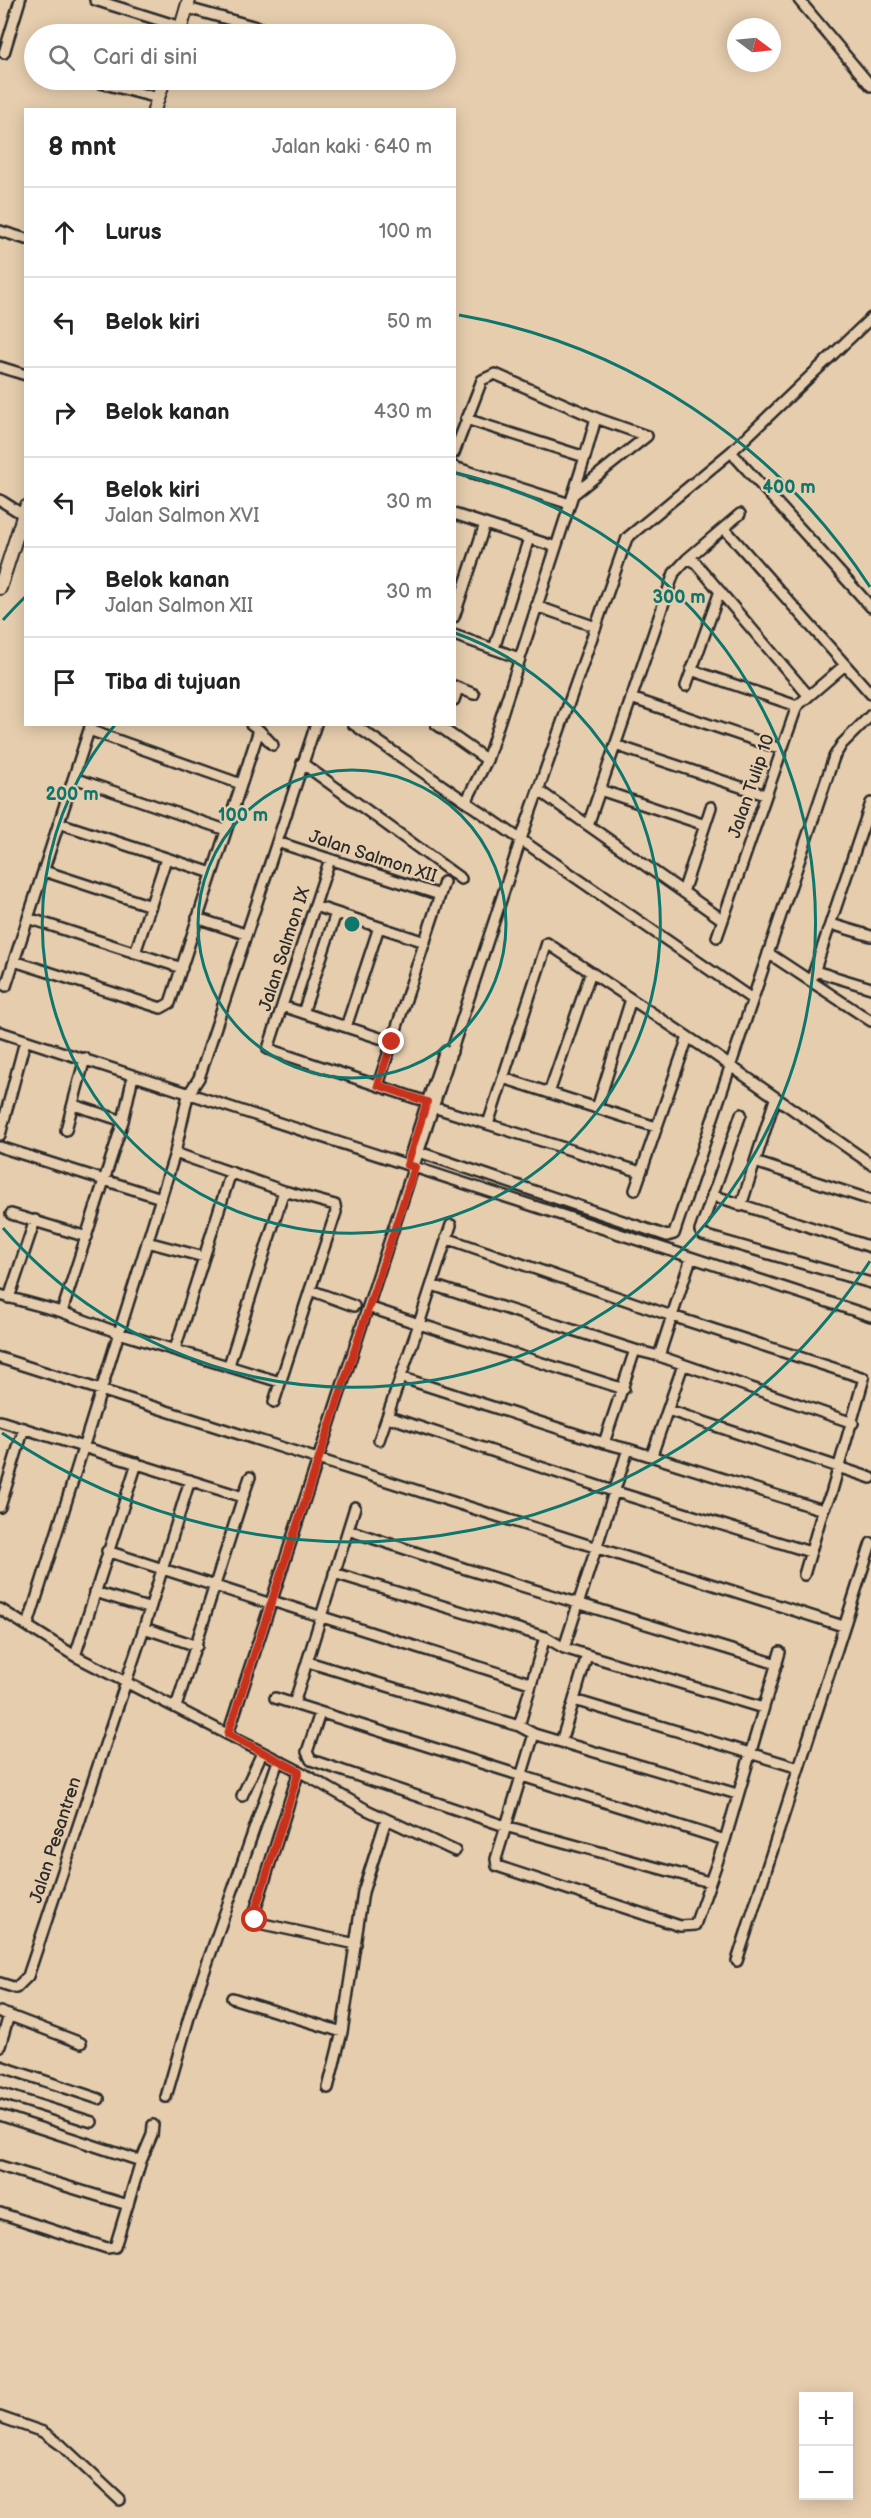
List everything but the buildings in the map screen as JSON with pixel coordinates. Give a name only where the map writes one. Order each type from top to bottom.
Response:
[{"type":"main road","points":[[182,24],[188,4]]},
{"type":"main road","points":[[0,588],[24,511]]},
{"type":"street","points":[[4,53],[20,0]]},
{"type":"street","points":[[95,0],[161,24]]},
{"type":"street","points":[[799,0],[871,86]]},
{"type":"street","points":[[188,4],[251,24]]},
{"type":"street","points":[[117,90],[156,104]]},
{"type":"street","points":[[0,231],[24,238]]},
{"type":"street","points":[[228,1734],[320,1460],[430,1105],[452,1052],[538,789],[627,538],[730,452],[871,318]]},
{"type":"street","points":[[0,367],[24,374]]},
{"type":"street","points":[[456,447],[482,380],[495,374],[596,418],[647,436],[572,500]]},
{"type":"street","points":[[466,802],[487,760],[572,500],[596,418]]},
{"type":"street","points":[[466,419],[585,457]]},
{"type":"street","points":[[730,452],[871,607]]},
{"type":"street","points":[[456,468],[572,500]]},
{"type":"street","points":[[0,500],[24,511]]},
{"type":"street","points":[[588,825],[676,568],[740,514]]},
{"type":"street","points":[[456,515],[556,547]]},
{"type":"street","points":[[456,611],[485,524]]},
{"type":"street","points":[[724,528],[871,694]]},
{"type":"street","points":[[494,649],[529,538]]},
{"type":"street","points":[[687,559],[694,561],[808,695]]},
{"type":"street","points":[[686,686],[720,591]]},
{"type":"street","points":[[536,606],[596,627]]},
{"type":"street","points":[[456,636],[519,658]]},
{"type":"street","name":"Jalan Tulip 10","points":[[717,937],[797,706],[845,665]]},
{"type":"street","points":[[692,670],[797,706]]},
{"type":"street","points":[[456,687],[474,694]]},
{"type":"street","points":[[631,698],[781,748]]},
{"type":"street","points":[[419,1152],[671,1236],[834,757],[842,744],[871,715]]},
{"type":"street","points":[[28,1625],[175,1153],[188,1095],[200,1078],[245,934],[315,726]]},
{"type":"street","points":[[356,726],[752,999]]},
{"type":"street","points":[[255,727],[273,745]]},
{"type":"street","points":[[14,961],[161,1008],[170,1003],[241,784],[255,727]]},
{"type":"street","points":[[6,986],[90,728],[241,784]]},
{"type":"street","points":[[446,728],[487,760]]},
{"type":"street","points":[[615,744],[765,795]]},
{"type":"street","points":[[302,763],[461,879]]},
{"type":"street","points":[[74,778],[226,830]]},
{"type":"street","points":[[538,789],[723,920]]},
{"type":"street","points":[[600,790],[705,825]]},
{"type":"street","points":[[811,981],[871,802]]},
{"type":"street","points":[[683,892],[711,807]]},
{"type":"street","points":[[59,823],[212,873]]},
{"type":"street","name":"Jalan Salmon XII","points":[[277,842],[440,896],[378,1085]]},
{"type":"street","points":[[135,953],[166,858]]},
{"type":"street","name":"Jalan Salmon IX","points":[[330,859],[268,1049],[378,1085]]},
{"type":"street","points":[[44,871],[151,906]]},
{"type":"street","points":[[440,896],[444,882]]},
{"type":"street","points":[[315,906],[425,942]]},
{"type":"street","points":[[303,1013],[336,913]]},
{"type":"street","points":[[28,918],[182,968]]},
{"type":"street","points":[[197,918],[245,934]]},
{"type":"street","points":[[831,924],[871,936]]},
{"type":"street","points":[[346,1027],[379,927]]},
{"type":"street","points":[[488,1124],[547,943],[688,1036],[729,1067],[871,1164]]},
{"type":"street","points":[[768,952],[871,1021]]},
{"type":"street","points":[[815,971],[871,988]]},
{"type":"street","points":[[549,1093],[591,972]]},
{"type":"street","points":[[597,1108],[632,999]]},
{"type":"street","points":[[282,1006],[392,1042]]},
{"type":"street","points":[[0,1032],[871,1316]]},
{"type":"street","points":[[635,1190],[688,1036]]},
{"type":"street","points":[[0,1134],[26,1041]]},
{"type":"street","points":[[66,1130],[85,1058]]},
{"type":"street","points":[[63,1312],[123,1121],[133,1076]]},
{"type":"street","points":[[503,1078],[656,1127]]},
{"type":"street","points":[[378,1085],[430,1105],[641,1172]]},
{"type":"street","points":[[741,1206],[775,1099]]},
{"type":"street","points":[[74,1105],[123,1121]]},
{"type":"street","points":[[411,1166],[419,1152],[430,1105]]},
{"type":"street","points":[[741,1114],[700,1231],[703,1235],[871,1283]]},
{"type":"street","points":[[0,1147],[160,1198]]},
{"type":"street","points":[[175,1153],[284,1191],[332,1203],[336,1208],[274,1402]]},
{"type":"street","points":[[755,1162],[871,1200]]},
{"type":"street","points":[[175,1349],[231,1172]]},
{"type":"street","points":[[229,1365],[284,1191]]},
{"type":"street","points":[[712,1195],[871,1247]]},
{"type":"street","points":[[10,1214],[87,1237]]},
{"type":"street","points":[[35,1220],[5,1296],[63,1312],[119,1333],[280,1382]]},
{"type":"street","points":[[380,1440],[403,1377],[451,1225]]},
{"type":"street","points":[[446,1238],[672,1316],[862,1376],[864,1381],[853,1423],[823,1510],[804,1575]]},
{"type":"street","points":[[147,1242],[204,1257]]},
{"type":"street","points":[[659,1356],[691,1258]]},
{"type":"street","points":[[432,1285],[659,1356],[853,1423]]},
{"type":"street","points":[[310,1290],[354,1306]]},
{"type":"street","points":[[368,1306],[624,1389]]},
{"type":"street","points":[[604,1443],[624,1389],[635,1350]]},
{"type":"street","points":[[0,1358],[843,1626]]},
{"type":"street","points":[[652,1455],[683,1365]]},
{"type":"street","points":[[403,1377],[604,1443],[652,1455],[823,1510]]},
{"type":"street","points":[[668,1410],[871,1478]]},
{"type":"street","points":[[389,1417],[810,1552]]},
{"type":"street","points":[[0,1421],[243,1497]]},
{"type":"street","points":[[0,1507],[24,1428]]},
{"type":"street","points":[[564,1648],[628,1449]]},
{"type":"street","points":[[75,1656],[136,1463]]},
{"type":"street","points":[[176,1707],[250,1477]]},
{"type":"street","points":[[124,1682],[144,1628],[148,1608],[190,1480]]},
{"type":"street","points":[[294,1704],[355,1507]]},
{"type":"street","points":[[348,1530],[777,1664]]},
{"type":"street","points":[[737,1961],[871,1543]]},
{"type":"street","points":[[108,1551],[530,1683]]},
{"type":"street","points":[[334,1573],[545,1637],[564,1648],[763,1708]]},
{"type":"street","points":[[95,1592],[148,1608]]},
{"type":"street","points":[[0,1610],[28,1625],[75,1656],[124,1682],[299,1771],[386,1820],[455,1851]]},
{"type":"street","points":[[144,1628],[197,1646]]},
{"type":"street","points":[[519,1726],[545,1637]]},
{"type":"street","points":[[534,1734],[496,1859],[500,1867],[680,1926],[695,1925],[725,1840],[780,1652]]},
{"type":"street","points":[[561,1742],[587,1655]]},
{"type":"street","points":[[308,1662],[519,1726],[534,1734],[737,1794]]},
{"type":"street","name":"Jalan Pesantren","points":[[0,1983],[16,1988],[28,1976],[124,1682]]},
{"type":"street","points":[[275,1698],[522,1778],[725,1840]]},
{"type":"street","points":[[574,1700],[799,1768]]},
{"type":"street","points":[[320,1713],[307,1752],[309,1759],[505,1826],[709,1882]]},
{"type":"street","points":[[242,1796],[262,1752]]},
{"type":"street","points":[[166,2097],[192,2007],[278,1761]]},
{"type":"street","points":[[299,1771],[255,1911],[255,1920],[263,1924],[356,1944]]},
{"type":"street","points":[[328,2088],[342,2032],[366,1883],[386,1820]]},
{"type":"street","points":[[232,1998],[342,2032]]},
{"type":"street","points":[[0,2046],[5,2013],[81,2043]]},
{"type":"street","points":[[0,2066],[99,2099]]},
{"type":"street","points":[[0,2093],[92,2122]]},
{"type":"street","points":[[0,2115],[141,2161]]},
{"type":"street","points":[[0,2213],[111,2248],[118,2242],[141,2161],[152,2135],[153,2125]]},
{"type":"street","points":[[0,2166],[128,2205]]},
{"type":"street","points":[[0,2417],[43,2432],[62,2445],[120,2500]]},
{"type":"route","points":[[255,1920],[255,1911],[299,1771],[228,1734],[415,1167],[407,1165],[427,1102],[378,1085],[392,1042]]}]
